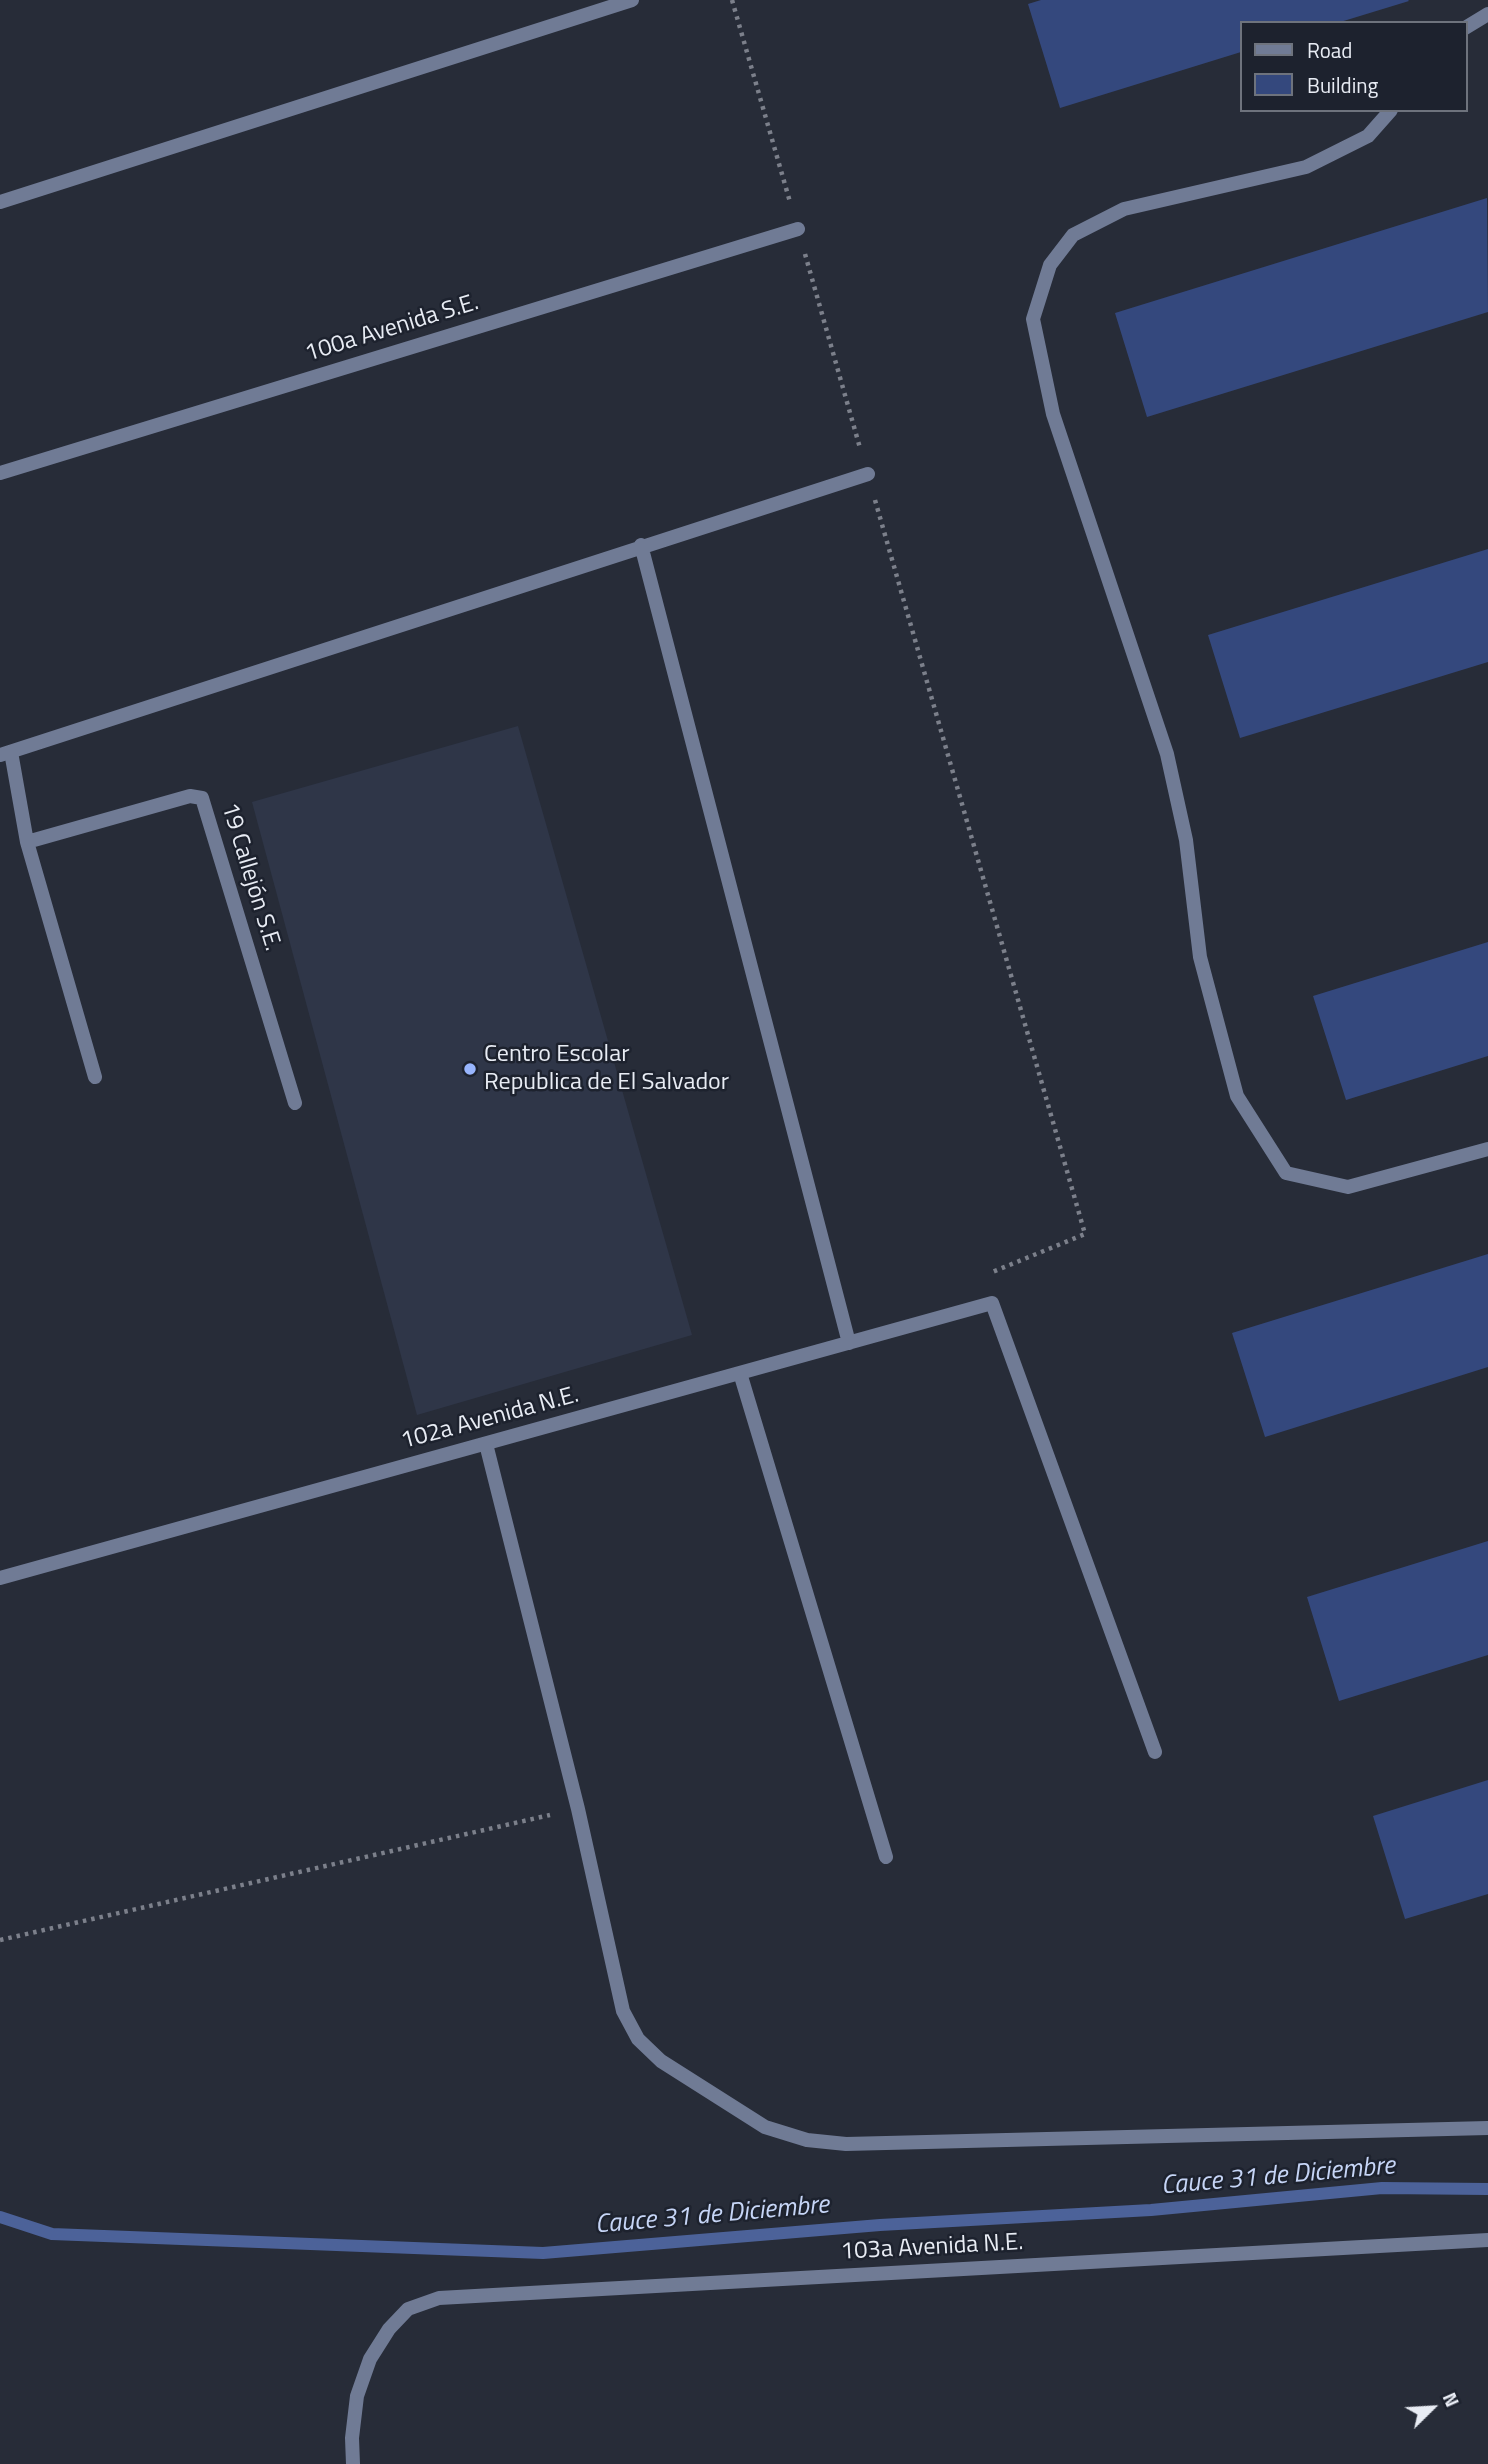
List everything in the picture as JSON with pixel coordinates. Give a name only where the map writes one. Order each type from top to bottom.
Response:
[{"type":"street","points":[[0,202],[632,0]]},
{"type":"street","points":[[1467,28],[1488,13]]},
{"type":"street","points":[[1389,112],[1368,136],[1306,167],[1124,209],[1073,236],[1050,265],[1033,319],[1053,414],[1167,754],[1186,840],[1200,957],[1237,1096],[1286,1173],[1348,1187],[1488,1149]]},
{"type":"street","name":"100a Avenida S.E.","points":[[0,473],[798,229]]},
{"type":"street","points":[[95,1077],[27,842],[5,753],[641,545],[868,474]]},
{"type":"street","points":[[641,545],[849,1343]]},
{"type":"street","name":"19 Callejón S.E.","points":[[27,842],[190,796],[202,798],[295,1103]]},
{"type":"street","points":[[992,1303],[1155,1752]]},
{"type":"street","name":"102a Avenida N.E.","points":[[0,1578],[992,1303]]},
{"type":"street","points":[[740,1373],[886,1857]]},
{"type":"street","points":[[486,1444],[578,1809],[623,2011],[638,2039],[660,2061],[765,2127],[807,2140],[846,2144],[1488,2128]]},
{"type":"street","name":"103a Avenida N.E.","points":[[354,2464],[352,2438],[357,2396],[370,2359],[388,2329],[408,2309],[439,2298],[1488,2240]]},
{"type":"path","points":[[732,0],[1085,1234],[984,1275],[992,1303]]},
{"type":"path","points":[[0,1940],[578,1809]]},
{"type":"shaded area","name":"Centro Escolar Republica de El Salvador","points":[[518,726],[692,1335],[417,1415],[252,802]]},
{"type":"building","points":[[1041,0],[1409,1],[1344,21],[1240,21],[1240,52],[1060,108],[1028,4]]},
{"type":"building","points":[[1487,198],[1488,312],[1147,417],[1115,313]]},
{"type":"building","points":[[1488,549],[1488,662],[1240,738],[1208,635]]},
{"type":"building","points":[[1488,942],[1488,1056],[1346,1100],[1313,996]]},
{"type":"building","points":[[1488,1254],[1488,1367],[1265,1437],[1232,1333]]},
{"type":"building","points":[[1488,1541],[1488,1655],[1339,1701],[1307,1597]]},
{"type":"building","points":[[1488,1780],[1488,1894],[1405,1919],[1373,1816]]},
{"type":"waterway","name":"Cauce 31 de Diciembre","points":[[0,2217],[52,2234],[543,2253],[880,2225],[1151,2210],[1382,2188],[1488,2189]]},
{"type":"place","name":"Centro Escolar Republica de El Salvador","points":[[470,1069]]}]
